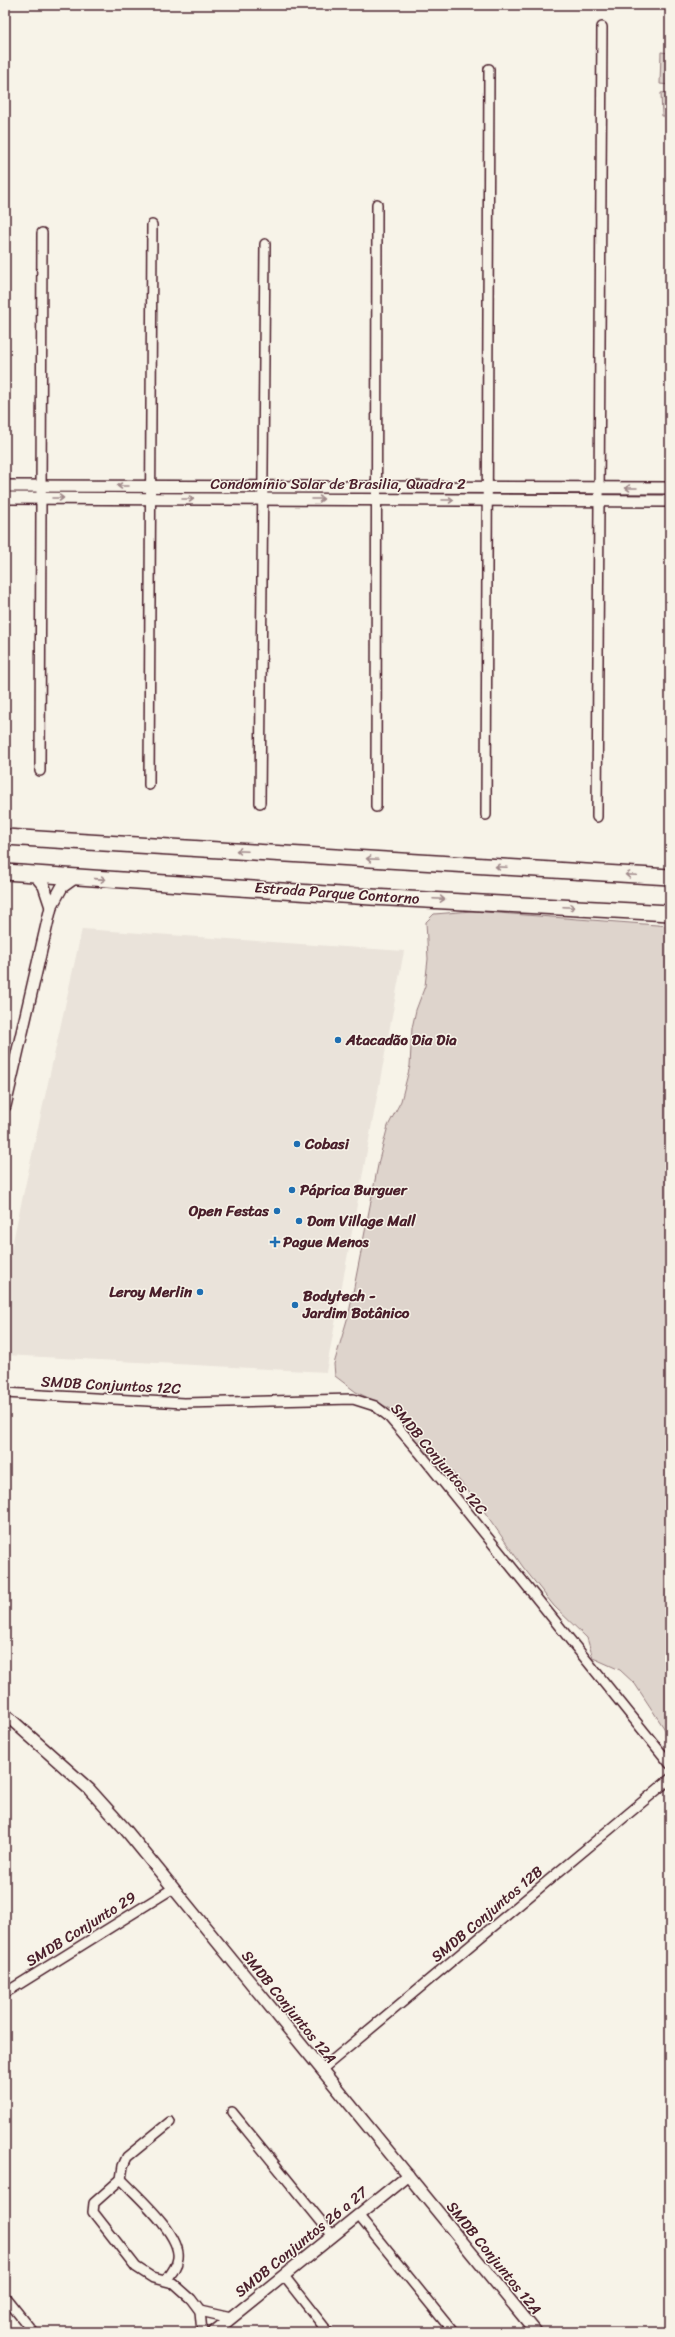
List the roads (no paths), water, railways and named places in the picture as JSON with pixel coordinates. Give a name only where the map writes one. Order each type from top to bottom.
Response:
[{"type":"highway","points":[[5,837],[670,877]]},
{"type":"highway","name":"Estrada Parque Contorno","points":[[5,872],[371,897],[670,913]]},
{"type":"street","points":[[597,817],[602,27]]},
{"type":"street","points":[[486,815],[489,69]]},
{"type":"street","points":[[376,807],[377,204]]},
{"type":"street","points":[[148,785],[152,225]]},
{"type":"street","points":[[40,771],[42,233]]},
{"type":"street","points":[[260,803],[265,244]]},
{"type":"street","name":"Condomínio Solar de Brasilia, Quadra 2","points":[[5,486],[670,488]]},
{"type":"street","name":"Condomínio Solar de Brasilia, Quadra 2","points":[[5,498],[670,501]]},
{"type":"street","points":[[33,873],[44,886],[50,907]]},
{"type":"street","points":[[5,1106],[50,907],[62,887],[76,877]]},
{"type":"street","name":"SMDB Conjuntos 12C","points":[[5,1393],[184,1403],[353,1399],[375,1406],[388,1416],[419,1452],[670,1764]]},
{"type":"street","name":"SMDB Conjuntos 12A","points":[[5,1714],[89,1789],[126,1829],[172,1889],[408,2174],[536,2332]]},
{"type":"street","name":"SMDB Conjuntos 12B","points":[[321,2070],[670,1779]]},
{"type":"street","name":"SMDB Conjunto 29","points":[[5,1993],[172,1889]]},
{"type":"street","points":[[232,2112],[333,2236]]},
{"type":"street","points":[[170,2122],[128,2157],[123,2166],[121,2179],[94,2203],[93,2212],[136,2267],[153,2278],[166,2280],[182,2289],[200,2311],[202,2332]]},
{"type":"street","name":"SMDB Conjuntos 26 a 27","points":[[214,2332],[359,2216],[408,2174]]},
{"type":"street","points":[[121,2179],[167,2230],[174,2241],[178,2258],[175,2268],[166,2280]]},
{"type":"street","points":[[359,2216],[454,2332]]},
{"type":"street","points":[[284,2276],[328,2332]]},
{"type":"street","points":[[5,2297],[33,2332]]},
{"type":"street","points":[[200,2311],[231,2318]]},
{"type":"place","name":"Atacadão Dia Dia","points":[[338,1040]]},
{"type":"place","name":"Cobasi","points":[[297,1144]]},
{"type":"place","name":"Páprica Burguer","points":[[292,1190]]},
{"type":"place","name":"Open Festas","points":[[277,1211]]},
{"type":"place","name":"Dom Village Mall","points":[[299,1221]]},
{"type":"place","name":"Pague Menos","points":[[275,1242]]},
{"type":"place","name":"Leroy Merlin","points":[[200,1292]]},
{"type":"place","name":"Bodytech - Jardim Botânico","points":[[295,1305]]}]
